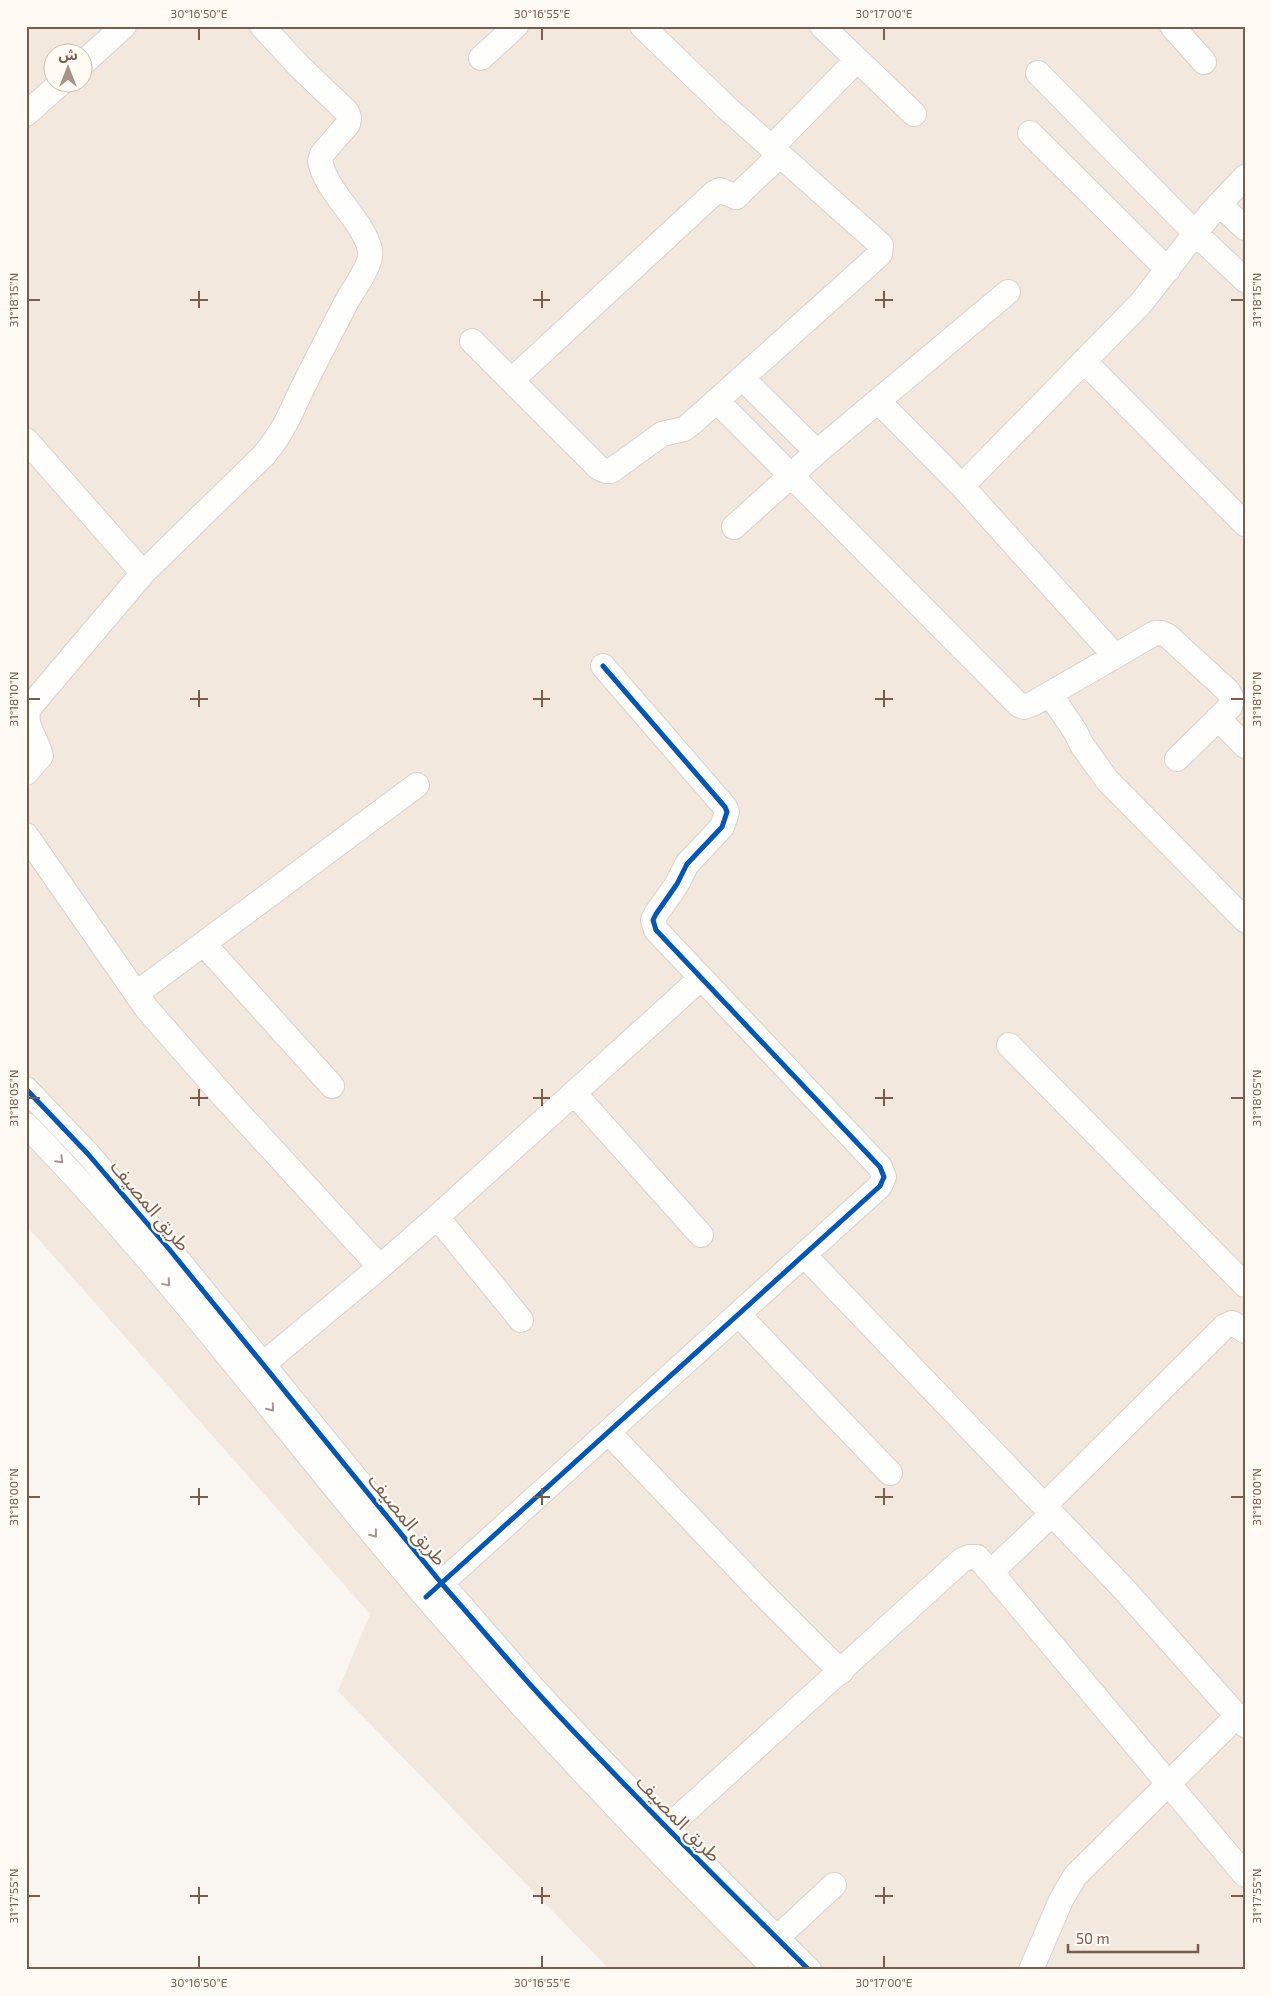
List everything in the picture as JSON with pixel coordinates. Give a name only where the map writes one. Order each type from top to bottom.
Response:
[{"type":"street","points":[[92,55],[124,26]]},
{"type":"street","points":[[26,773],[41,756],[39,747],[27,723],[29,708],[143,573],[277,440],[286,426],[324,345],[365,271],[371,253],[364,235],[326,178],[320,161],[322,154],[348,124],[347,112],[299,66],[262,26]]},
{"type":"street","points":[[481,58],[516,26]]},
{"type":"street","points":[[472,341],[600,468],[611,471],[662,434],[684,429],[880,254],[882,250],[881,245],[727,108],[642,26]]},
{"type":"street","points":[[822,26],[914,114]]},
{"type":"street","points":[[1172,26],[1204,62]]},
{"type":"street","points":[[512,380],[714,193],[720,190],[736,197],[857,60]]},
{"type":"street","points":[[1038,73],[1195,233],[1245,280]]},
{"type":"street","points":[[26,114],[51,92]]},
{"type":"street","points":[[1030,133],[1168,270]]},
{"type":"street","points":[[962,486],[1141,303],[1195,233],[1245,177]]},
{"type":"street","points":[[1219,204],[1245,228]]},
{"type":"street","points":[[734,527],[817,452],[1008,292]]},
{"type":"street","points":[[1084,361],[1245,524]]},
{"type":"street","points":[[742,378],[817,452]]},
{"type":"street","points":[[717,401],[1019,705],[1028,706],[1155,633],[1165,634],[1231,695],[1232,703],[1177,759]]},
{"type":"street","points":[[878,401],[962,486],[1115,656]]},
{"type":"street","points":[[26,440],[143,573]]},
{"type":"street","points":[[434,1591],[883,1182],[883,1172],[656,930],[653,920],[677,884],[686,864],[722,827],[727,812],[725,807],[603,666]]},
{"type":"street","points":[[1050,694],[1075,731],[1082,745],[1107,780],[1245,920]]},
{"type":"street","points":[[1218,718],[1245,746]]},
{"type":"street","points":[[137,993],[417,785]]},
{"type":"street","points":[[26,835],[147,1009],[218,1090],[380,1267]]},
{"type":"street","points":[[204,944],[332,1086]]},
{"type":"street","points":[[262,1365],[437,1217],[700,979]]},
{"type":"street","points":[[1009,1045],[1245,1285]]},
{"type":"street","name":"طريق المصيف","points":[[26,1089],[88,1154],[169,1249],[262,1365],[434,1591],[809,1970]]},
{"type":"street","points":[[574,1093],[701,1235]]},
{"type":"street","name":"طريق المصيف","points":[[26,1125],[69,1169],[151,1263],[650,1845],[776,1970]]},
{"type":"street","points":[[437,1217],[521,1320]]},
{"type":"street","points":[[804,1255],[1122,1587],[1241,1720],[1168,1783],[1075,1876],[1061,1900],[1031,1970]]},
{"type":"street","points":[[739,1315],[890,1473]]},
{"type":"street","points":[[991,1572],[1225,1326],[1232,1323],[1245,1331]]},
{"type":"street","points":[[609,1433],[761,1592],[841,1672]]},
{"type":"street","points":[[667,1828],[841,1672],[962,1560],[969,1557],[977,1557],[1245,1875]]},
{"type":"street","points":[[777,1938],[834,1885]]},
{"type":"shaded area","points":[[26,26],[1245,26],[1245,1970],[610,1970],[338,1691],[370,1614],[26,1225]]},
{"type":"cycle path","points":[[426,1597],[880,1186],[884,1177],[880,1167],[656,930],[653,920],[656,914],[677,884],[687,864],[722,827],[727,812],[725,807],[603,666]]},
{"type":"cycle path","points":[[26,1089],[88,1154],[169,1249],[442,1584],[515,1668],[621,1781],[809,1970]]}]
